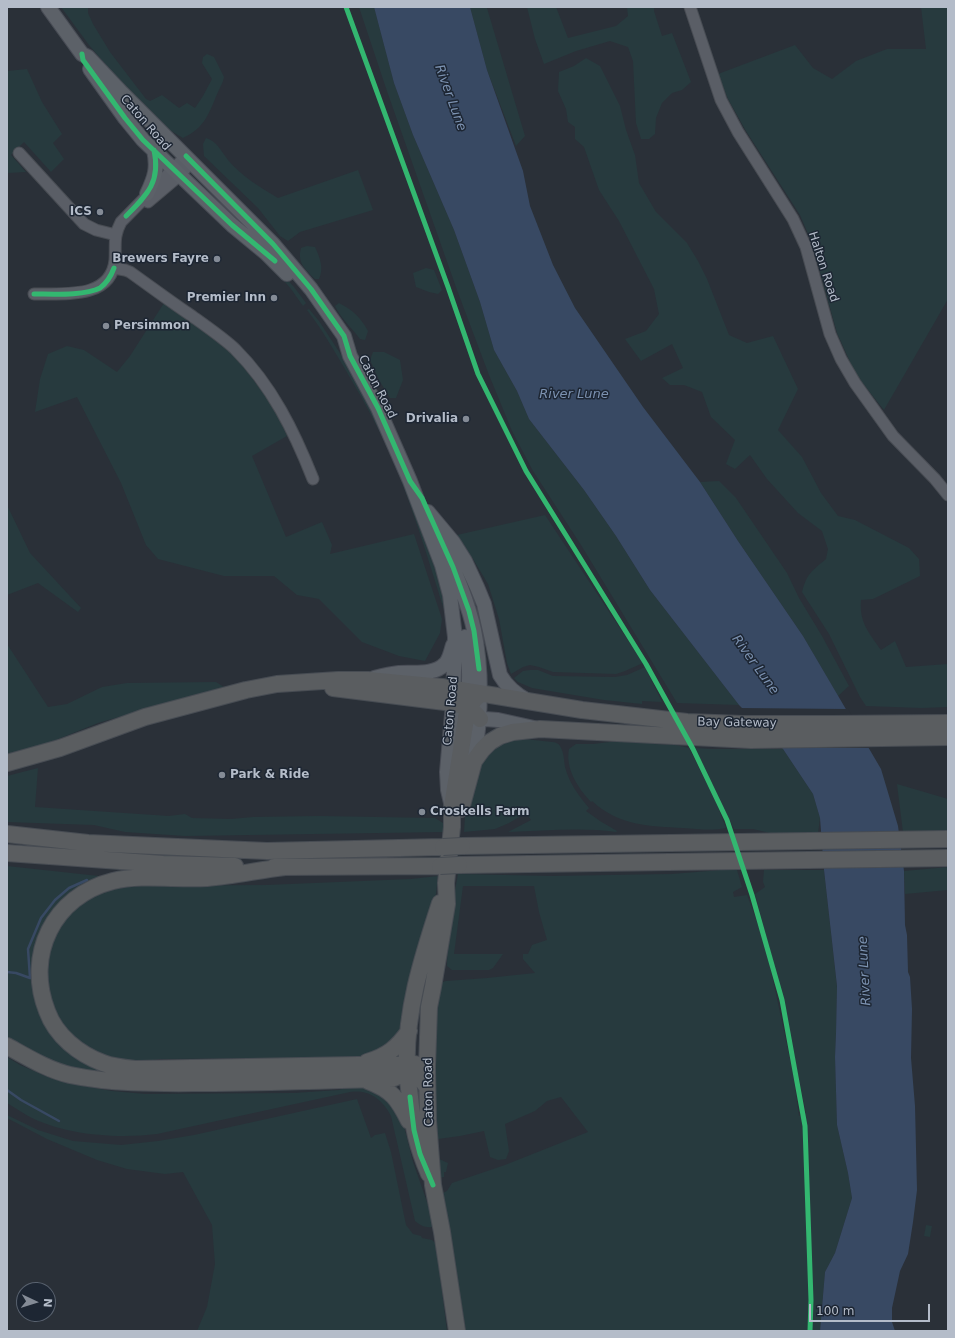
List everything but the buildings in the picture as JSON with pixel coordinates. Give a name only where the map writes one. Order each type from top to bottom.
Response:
[{"type":"highway","points":[[7,763],[60,748],[145,717],[184,705],[246,690],[296,682],[368,680],[465,705]]},
{"type":"highway","points":[[296,682],[348,691],[465,705]]},
{"type":"highway","name":"Bay Gateway","points":[[465,705],[529,702],[582,710],[687,722],[735,724],[854,724],[941,727]]},
{"type":"highway","name":"Caton Road","points":[[433,1185],[427,1087],[429,1007],[447,904],[446,883],[452,827],[452,808],[465,705]]},
{"type":"highway","points":[[941,727],[948,716]]},
{"type":"highway","name":"Bay Gateway","points":[[540,729],[573,732],[670,735],[751,740],[941,727]]},
{"type":"highway","name":"Caton Road","points":[[452,827],[461,807],[474,761],[482,750],[490,742],[500,736],[513,732],[540,729]]},
{"type":"highway","points":[[7,834],[88,843],[267,851],[462,846],[942,839]]},
{"type":"highway","points":[[7,853],[163,864],[285,867],[943,859]]},
{"type":"highway","points":[[285,867],[206,878],[120,880],[86,891],[75,898],[54,921],[45,938],[39,959],[38,973],[43,1002],[55,1027],[72,1045],[84,1053],[104,1063],[119,1067],[136,1069],[358,1064],[408,1069],[418,1074],[427,1087]]},
{"type":"highway","name":"Caton Road","points":[[433,1185],[420,1154],[414,1130],[408,1069],[409,1031],[418,974],[427,939],[446,883]]},
{"type":"highway","points":[[7,1046],[32,1060],[69,1074],[107,1081],[141,1083],[270,1082],[394,1078],[414,1066],[429,1007]]},
{"type":"highway","points":[[358,1064],[377,1059],[388,1054],[400,1043],[409,1031]]},
{"type":"highway","points":[[365,1080],[380,1086],[397,1098],[414,1130]]},
{"type":"highway","points":[[433,1185],[448,1267],[457,1331]]},
{"type":"main road","name":"Caton Road","points":[[48,7],[82,54],[83,60],[125,118],[154,150],[183,166],[260,230],[296,285],[337,343],[350,356],[378,408],[410,481],[442,565],[450,595],[455,638],[474,761]]},
{"type":"main road","name":"Caton Road","points":[[82,54],[88,57],[122,93],[128,110],[144,128],[225,205],[238,220],[245,235],[278,258]]},
{"type":"main road","points":[[147,194],[155,174],[156,163],[154,150]]},
{"type":"main road","name":"Caton Road","points":[[410,481],[422,498],[453,567],[474,631],[478,662],[465,705]]},
{"type":"main road","points":[[428,512],[453,542],[465,561],[477,587],[484,604],[500,675],[505,684],[529,702]]},
{"type":"main road","points":[[368,680],[397,674],[431,672],[446,662],[455,638]]},
{"type":"main road","points":[[465,705],[510,722],[540,729]]},
{"type":"street","name":"Halton Road","points":[[690,7],[721,100],[738,132],[793,219],[806,247],[830,334],[841,359],[855,383],[893,436],[935,479],[948,495]]},
{"type":"street","points":[[18,153],[84,224],[96,230],[116,235]]},
{"type":"street","points":[[34,294],[72,293],[100,288],[108,280],[114,268],[116,235],[121,222],[147,194],[183,166]]},
{"type":"street","points":[[133,209],[147,203],[183,166]]},
{"type":"street","points":[[114,268],[130,272],[216,332],[236,350],[252,368],[280,406],[301,448],[313,479]]},
{"type":"green space","points":[[61,7],[88,7],[88,13],[93,24],[110,52],[146,99],[150,101],[162,95],[179,108],[187,103],[195,108],[212,79],[202,63],[203,57],[207,54],[214,57],[224,77],[209,113],[201,125],[183,138],[166,128],[116,77],[89,45]]},
{"type":"green space","points":[[359,7],[374,7],[394,83],[413,135],[454,230],[480,302],[494,350],[517,391],[529,419],[584,490],[616,536],[650,590],[739,705],[677,703],[581,545],[533,471],[512,431],[457,290]]},
{"type":"green space","points":[[470,7],[487,7],[525,136],[516,146],[487,70]]},
{"type":"green space","points":[[527,7],[556,7],[568,38],[616,26],[628,16],[627,7],[654,7],[662,36],[672,33],[691,82],[682,90],[672,93],[662,103],[656,118],[655,134],[649,139],[641,139],[636,123],[633,61],[628,47],[610,41],[576,51],[544,64],[535,39]]},
{"type":"green space","points":[[921,7],[948,7],[948,299],[884,410],[856,375],[837,333],[812,243],[800,215],[746,131],[728,99],[718,74],[795,45],[813,68],[832,79],[856,61],[887,49],[926,49]]},
{"type":"green space","points":[[586,58],[600,66],[620,106],[626,130],[635,155],[639,183],[656,212],[687,243],[698,261],[707,279],[729,335],[747,343],[773,336],[798,389],[778,430],[802,457],[821,493],[838,516],[855,520],[909,548],[919,559],[920,576],[873,599],[861,600],[863,621],[881,650],[895,641],[906,667],[948,664],[948,707],[922,708],[866,706],[860,697],[829,634],[802,592],[808,576],[826,559],[828,549],[822,531],[798,513],[767,479],[750,455],[735,469],[726,464],[735,440],[711,417],[702,392],[684,385],[670,385],[662,378],[683,368],[672,344],[641,361],[625,339],[646,331],[659,314],[654,289],[619,221],[599,190],[584,147],[575,139],[575,127],[568,122],[566,109],[558,91],[559,72],[574,66]]},
{"type":"green space","points":[[27,69],[42,102],[62,134],[53,143],[64,159],[51,172],[24,142],[11,155],[26,172],[7,173],[7,71]]},
{"type":"green space","points":[[206,138],[213,141],[233,166],[245,176],[278,198],[358,170],[373,210],[300,232],[288,241],[280,236],[258,208],[204,156],[203,144]]},
{"type":"green space","points":[[307,246],[315,247],[321,263],[319,279],[315,279],[305,269],[301,262],[301,248]]},
{"type":"green space","points":[[426,268],[434,270],[442,290],[438,294],[416,287],[413,273]]},
{"type":"green space","points":[[282,274],[306,303],[303,306],[280,276]]},
{"type":"green space","points":[[164,303],[214,337],[234,354],[276,410],[287,436],[252,456],[286,537],[322,522],[332,545],[330,554],[414,534],[442,619],[440,633],[425,661],[399,656],[362,642],[319,599],[297,595],[274,576],[224,576],[158,559],[146,545],[121,483],[77,397],[35,412],[40,379],[48,354],[67,346],[84,350],[117,372],[130,356]]},
{"type":"green space","points":[[339,303],[348,308],[362,322],[368,331],[365,340],[360,339],[340,315],[335,306]]},
{"type":"green space","points":[[309,309],[319,321],[349,367],[365,395],[438,562],[446,616],[414,516],[390,454],[361,397],[318,324],[307,310]]},
{"type":"green space","points":[[373,352],[384,352],[400,360],[403,380],[396,398],[390,398],[379,380],[370,360]]},
{"type":"green space","points":[[719,481],[736,498],[787,573],[799,598],[822,636],[849,686],[838,696],[803,636],[738,541],[700,482]]},
{"type":"green space","points":[[7,505],[30,553],[81,608],[78,612],[38,583],[7,595]]},
{"type":"green space","points":[[545,515],[643,663],[616,674],[553,672],[530,665],[511,674],[507,663],[499,619],[488,584],[457,535]]},
{"type":"green space","points":[[7,644],[48,707],[67,704],[102,687],[127,683],[216,682],[224,687],[98,723],[51,742],[7,754]]},
{"type":"green space","points":[[645,667],[662,702],[642,701],[642,704],[604,700],[532,688],[518,682],[514,678],[523,671],[530,670],[538,670],[553,676],[615,677],[627,675]]},
{"type":"green space","points":[[516,738],[554,742],[558,744],[564,756],[565,767],[569,778],[578,794],[589,808],[586,811],[617,831],[548,830],[508,832],[531,820],[526,813],[495,829],[464,832],[465,816],[484,758],[499,742]]},
{"type":"green space","points":[[626,740],[652,740],[654,744],[676,745],[689,748],[716,802],[726,828],[699,829],[635,823],[613,815],[592,801],[591,802],[577,784],[571,771],[568,756],[569,749],[576,744],[593,744]]},
{"type":"green space","points":[[695,748],[783,749],[813,794],[820,818],[818,833],[770,833],[753,829],[734,829]]},
{"type":"green space","points":[[38,768],[35,807],[169,816],[185,814],[192,818],[231,819],[253,817],[319,816],[435,818],[443,823],[443,832],[185,836],[125,832],[94,825],[7,822],[7,776]]},
{"type":"green space","points":[[897,784],[948,799],[948,831],[903,832]]},
{"type":"green space","points":[[7,866],[108,877],[41,936],[52,1031],[145,1075],[83,1071],[44,1059],[7,1039]]},
{"type":"green space","points":[[948,867],[948,890],[905,894],[904,871]]},
{"type":"green space","points":[[737,870],[742,887],[733,892],[734,897],[747,895],[765,943],[793,1073],[799,1116],[806,1113],[780,988],[755,894],[765,887],[763,882],[764,870],[824,870],[837,987],[835,1057],[837,1125],[852,1198],[835,1253],[825,1272],[820,1331],[466,1331],[443,1193],[447,1191],[452,1183],[505,1165],[588,1132],[561,1097],[547,1101],[535,1111],[505,1124],[509,1151],[506,1159],[498,1160],[490,1157],[484,1131],[438,1139],[437,1158],[448,1163],[446,1172],[444,1172],[444,1177],[439,1178],[432,1123],[430,1077],[440,983],[446,981],[535,973],[523,959],[523,954],[528,954],[532,945],[547,940],[539,912],[534,886],[463,886],[454,954],[503,954],[493,968],[489,970],[452,970],[447,966],[448,930],[458,874],[551,876],[672,874]]},
{"type":"green space","points":[[438,876],[436,894],[423,934],[404,1023],[398,1036],[375,1057],[327,1059],[160,1059],[139,1062],[124,1061],[84,1047],[71,1036],[55,1011],[47,982],[46,964],[56,933],[65,919],[75,909],[86,900],[104,892],[126,886],[267,885],[411,879]]},
{"type":"green space","points":[[7,1057],[20,1065],[48,1077],[112,1091],[145,1094],[294,1093],[339,1090],[350,1085],[374,1087],[401,1114],[413,1162],[433,1221],[432,1227],[423,1226],[415,1221],[391,1116],[380,1101],[369,1094],[363,1092],[350,1092],[157,1134],[108,1136],[58,1128],[28,1116],[7,1103]]},
{"type":"green space","points":[[357,1099],[371,1138],[375,1135],[385,1133],[391,1152],[406,1225],[413,1234],[432,1240],[436,1244],[447,1331],[197,1331],[207,1307],[215,1264],[212,1225],[183,1172],[165,1174],[127,1169],[97,1160],[47,1139],[7,1118],[7,1115],[38,1130],[73,1141],[121,1145],[194,1135]]},
{"type":"green space","points":[[926,1225],[932,1226],[930,1237],[924,1236]]},
{"type":"water","name":"River Lune","points":[[374,7],[470,7],[487,70],[523,171],[530,206],[553,265],[575,308],[643,407],[700,482],[738,541],[803,636],[881,769],[898,826],[904,871],[905,925],[912,1009],[911,1058],[915,1106],[917,1190],[908,1254],[900,1271],[892,1308],[892,1322],[895,1331],[820,1331],[825,1272],[835,1253],[852,1198],[837,1125],[835,1057],[837,986],[824,870],[820,818],[813,794],[783,749],[739,705],[650,590],[616,536],[584,490],[529,419],[517,391],[494,350],[480,302],[454,230],[413,135],[394,83]]},
{"type":"pier","points":[[739,708],[848,709],[871,748],[779,748]]},
{"type":"waterway","points":[[7,972],[16,973],[30,978],[28,949],[41,918],[55,900],[69,888],[87,880]]},
{"type":"waterway","points":[[7,1090],[21,1100],[59,1121]]},
{"type":"cycle path","points":[[346,7],[448,287],[478,374],[526,471],[646,664],[693,749],[727,820],[752,895],[782,1000],[805,1126],[811,1300],[810,1331]]},
{"type":"cycle path","points":[[82,54],[83,60],[143,140],[232,225],[275,261]]},
{"type":"cycle path","points":[[126,216],[146,194],[154,179],[156,171],[154,150]]},
{"type":"cycle path","points":[[186,156],[273,244],[311,289],[344,336],[350,356],[378,408],[410,481],[422,498],[453,567],[469,611],[474,631],[479,669]]},
{"type":"cycle path","points":[[34,294],[68,294],[93,291],[105,284],[114,268]]},
{"type":"cycle path","points":[[410,1097],[414,1130],[420,1154],[433,1185]]},
{"type":"place","name":"ICS","points":[[100,212]]},
{"type":"place","name":"Brewers Fayre","points":[[217,259]]},
{"type":"place","name":"Premier Inn","points":[[274,298]]},
{"type":"place","name":"Persimmon","points":[[106,326]]},
{"type":"place","name":"Drivalia","points":[[466,419]]},
{"type":"place","name":"Park & Ride","points":[[222,775]]},
{"type":"place","name":"Croskells Farm","points":[[422,812]]}]
